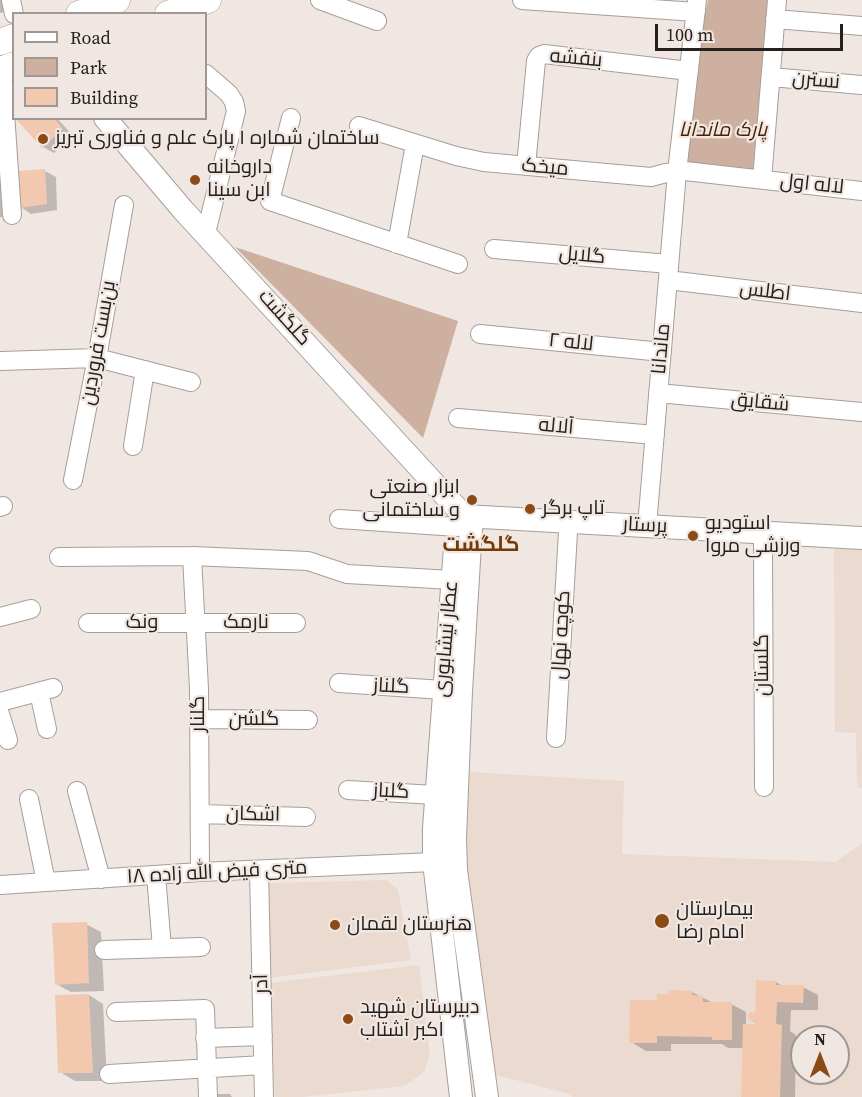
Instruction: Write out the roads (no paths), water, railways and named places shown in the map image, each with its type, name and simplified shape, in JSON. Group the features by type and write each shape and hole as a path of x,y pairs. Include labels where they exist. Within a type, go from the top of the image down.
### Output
{"highway":[{"path":"84,12 117,0"},
{"path":"174,12 208,0"}],"main road":[{"name":"گلگشت","path":"107,120 183,210 464,523"},
{"name":"پرستار","path":"464,523 647,526 862,538"},
{"name":"پرستار","path":"464,523 568,532 862,548"},
{"name":"عطار نیشابوری","path":"461,1097 434,862 435,795 452,580 464,523"},
{"name":"عطار نیشابوری","path":"464,523 461,691 454,838 456,870 487,1097"},
{"path":"477,1097 487,1097"}],"street":[{"path":"320,0 377,21"},
{"path":"522,0 697,6"},
{"path":"677,172 762,179 777,0"},
{"name":"ماندانا","path":"647,526 677,172 697,6"},
{"path":"776,19 862,26"},
{"name":"بنفشه","path":"526,166 536,61 539,56 544,54 689,71"},
{"path":"5,68 12,214"},
{"path":"206,233 236,111 229,94 207,75"},
{"name":"نسترن","path":"771,77 862,85"},
{"path":"291,118 270,201 458,264"},
{"name":"میخک","path":"359,126 484,162 651,177 677,172"},
{"path":"397,244 415,144"},
{"name":"لاله اول","path":"762,179 862,191"},
{"name":"بن‌بست فروردین","path":"73,480 124,205"},
{"name":"گلایل","path":"494,249 669,272"},
{"name":"اطلس","path":"669,272 862,303"},
{"name":"لاله ۲","path":"480,334 662,352"},
{"path":"0,361 97,358 191,382"},
{"path":"133,446 145,370"},
{"name":"شقایق","path":"658,393 862,412"},
{"name":"آلاله","path":"458,418 654,435"},
{"path":"339,519 464,523"},
{"name":"کوچه نهال","path":"556,738 568,532"},
{"name":"گلستان","path":"763,543 764,787"},
{"path":"59,557 192,556 308,561 347,574 452,580"},
{"name":"گلنار","path":"192,556 199,719 200,872"},
{"path":"0,617 31,609"},
{"name":"ونک","path":"88,623 196,623"},
{"name":"نارمک","path":"196,623 296,623"},
{"name":"گلناز","path":"339,683 443,690"},
{"path":"0,702 46,690 47,729"},
{"path":"0,714 8,740"},
{"name":"گلشن","path":"199,719 308,720"},
{"name":"گلباز","path":"348,790 435,795"},
{"path":"77,791 101,879"},
{"path":"29,799 46,882"},
{"name":"اشکان","path":"200,814 306,817"},
{"name":"۱۸ متری فیض الله زاده","path":"0,885 200,872 434,862"},
{"name":"آدر","path":"259,870 264,1097"},
{"path":"156,875 162,948"},
{"path":"104,950 201,947"},
{"path":"116,1012 205,1009 208,1097"},
{"path":"205,1038 263,1036"},
{"path":"110,1074 263,1065"}],"place":[{"name":"ساختمان شماره ۱ پارک علم و فناوری تبریز","path":"43,139"},
{"name":"داروخانه ابن سینا","path":"195,180"},
{"name":"ابزار صنعتی و ساختمانی","path":"472,500"},
{"name":"تاپ برگر","path":"530,509"},
{"name":"استودیو ورزشی مروا","path":"693,536"},
{"name":"بیمارستان امام رضا","path":"662,921"},
{"name":"هنرستان لقمان","path":"335,925"},
{"name":"دبیرستان شهید اکبر آشتاب","path":"348,1019"}],"district":[{"name":"گلگشت","path":"481,546"}],"park label":[{"name":"پارک ماندانا","path":"723,131"}]}
